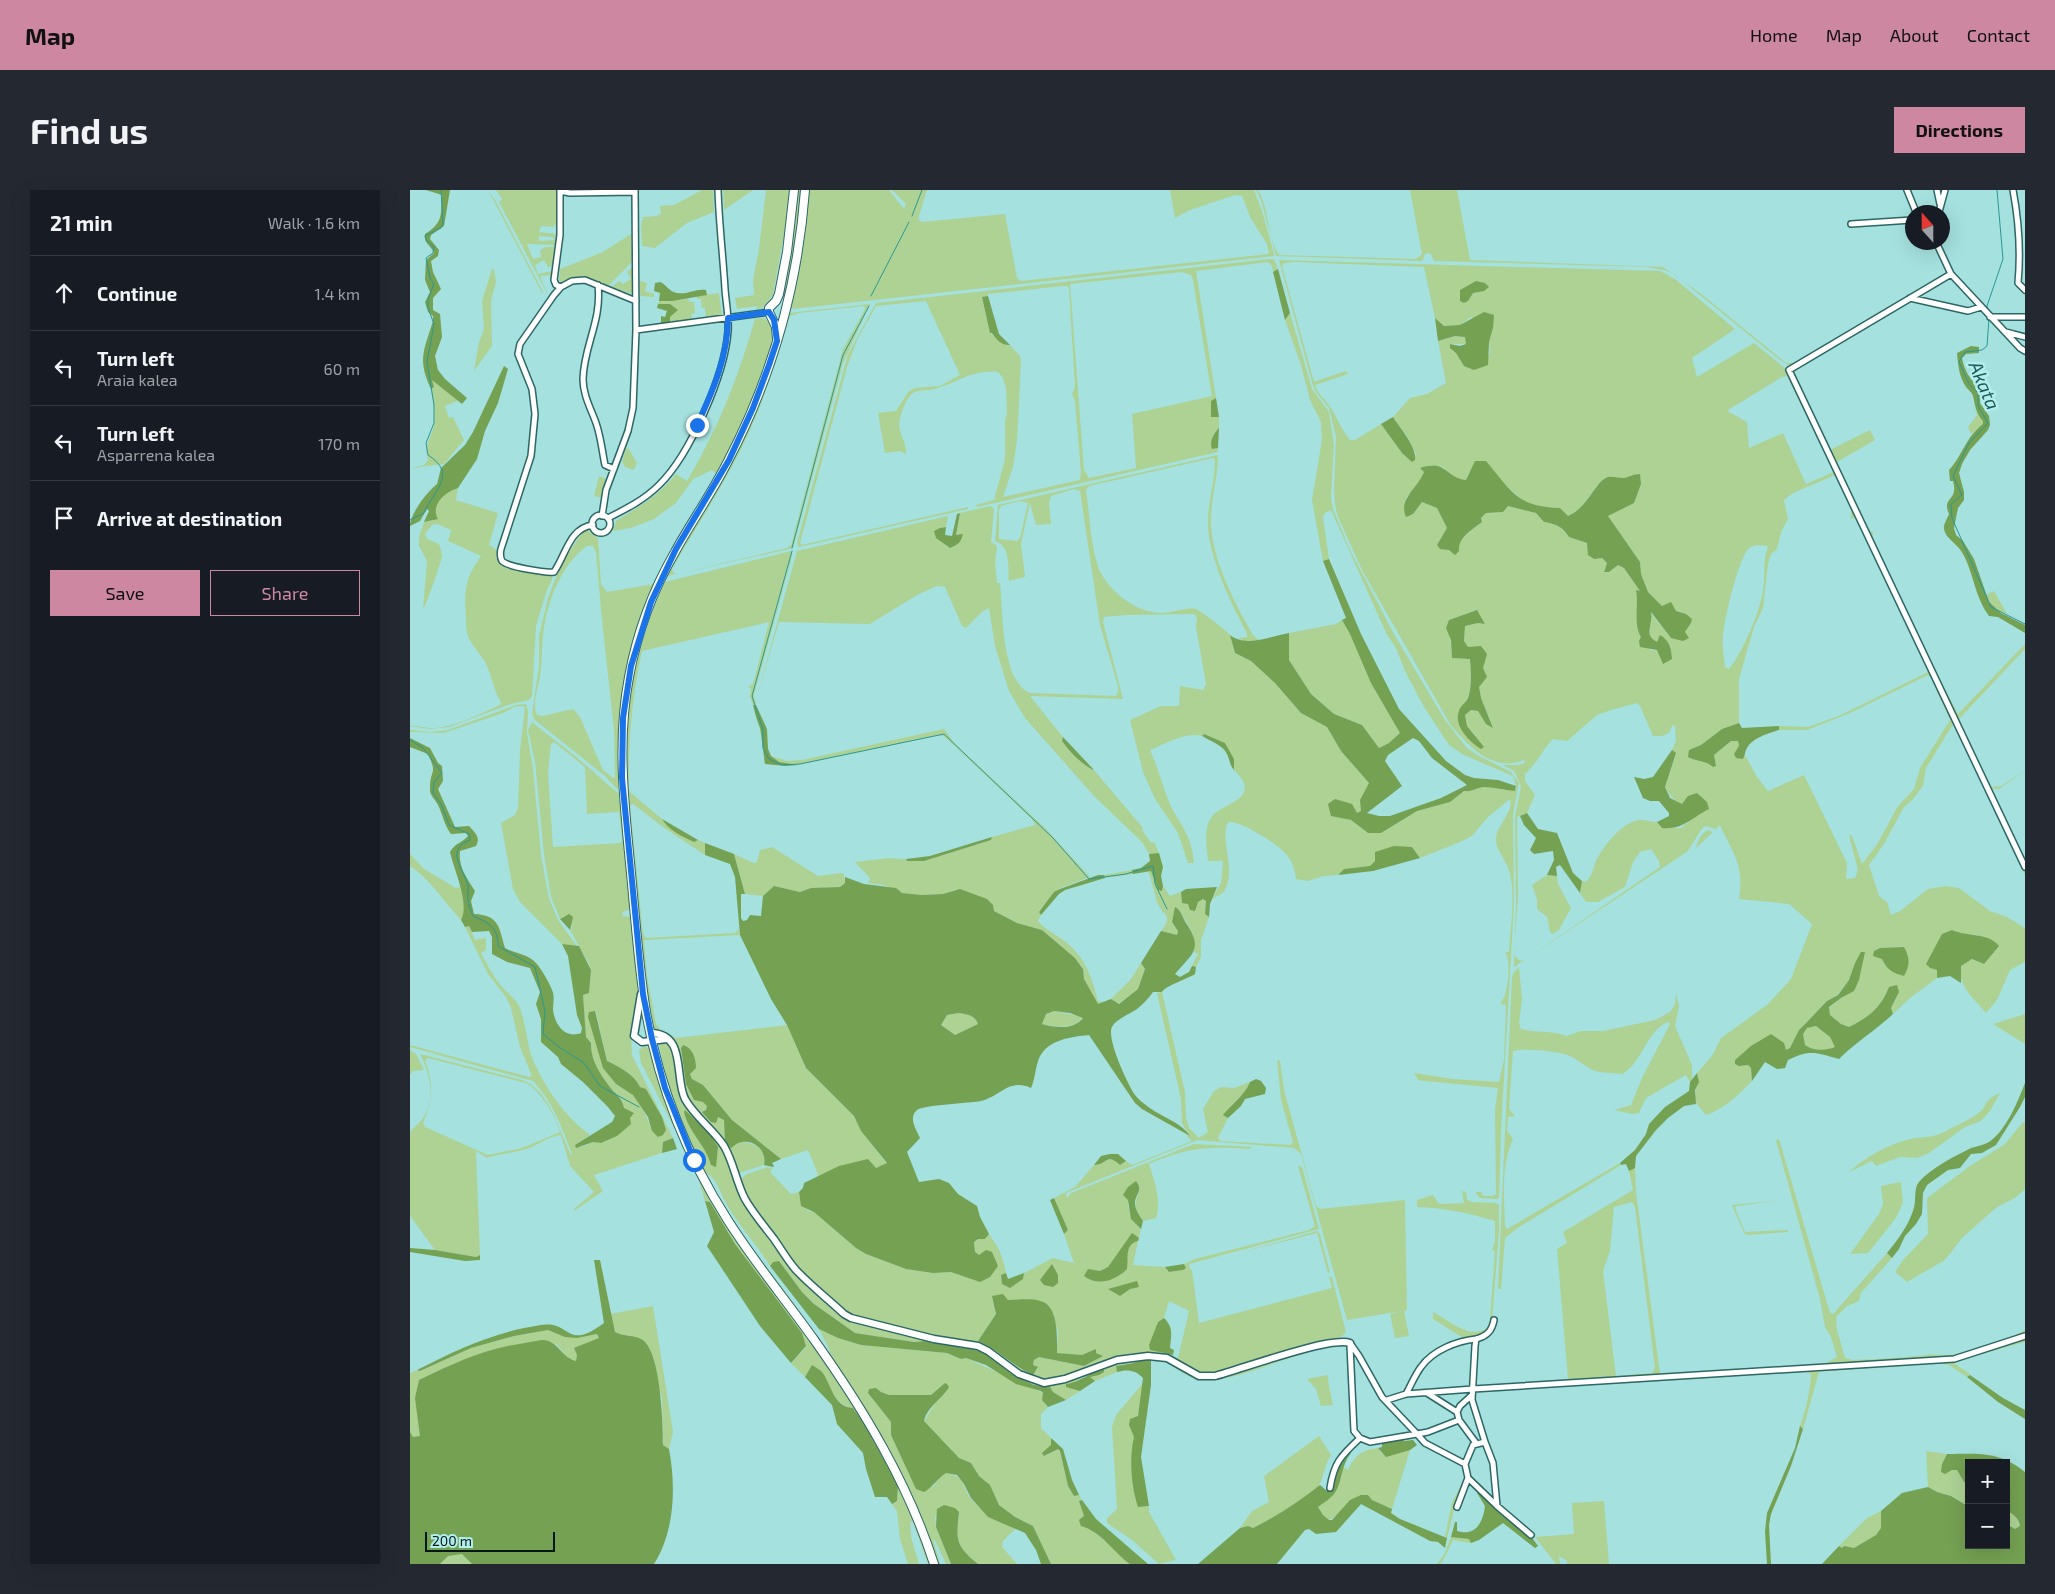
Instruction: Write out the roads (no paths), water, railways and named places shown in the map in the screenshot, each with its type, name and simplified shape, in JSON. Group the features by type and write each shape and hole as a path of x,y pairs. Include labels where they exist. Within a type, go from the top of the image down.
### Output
{"main road":[{"path":"776,301 787,252 794,190"},
{"path":"805,190 798,251 784,320 753,408 729,460 676,549 660,581 640,633 628,682 623,728 622,778 642,986 656,1057 681,1130 705,1181 740,1238 827,1358 873,1430 906,1492 934,1564"},
{"path":"777,341 771,316 771,305 776,301 783,301 787,304"},
{"path":"771,316 784,320"}],"street":[{"path":"608,518 610,526 603,533 596,531 593,525 595,518 602,516 608,518 638,502 659,485 681,456 702,416 719,372 726,349 728,318 718,190"},
{"path":"1910,190 1914,205"},
{"path":"1936,190 1941,205"},
{"path":"1941,205 1944,190"},
{"path":"2013,190 2019,229 2020,260 2018,283 2025,290"},
{"path":"561,287 556,285 554,280 560,235 560,191 570,194 635,191 636,330 631,421 606,490 602,516"},
{"path":"1851,224 1905,220"},
{"path":"1940,250 1951,274 1981,308 2025,351"},
{"path":"1951,274 1789,370 2025,867"},
{"path":"593,525 583,526 578,530 554,572 508,564 502,560 500,554 531,456 535,414 532,389 519,359 518,348 561,287 572,281 581,279 636,301"},
{"path":"598,285 599,308 589,342 583,379 584,391 596,424 605,464 614,469"},
{"path":"1910,297 1968,311 1981,308"},
{"path":"636,330 728,318 771,316"},
{"path":"1990,317 2025,317"},
{"path":"2004,331 2025,337"},
{"path":"642,986 634,1036 642,1042 651,1036 664,1035 670,1039 676,1050 680,1083 684,1097 693,1111 724,1146 749,1205 794,1268 844,1314 851,1318 934,1339 978,1346 988,1351 1019,1374 1044,1383 1065,1380 1117,1360 1148,1356 1167,1358 1199,1376 1215,1376 1320,1345 1343,1341 1350,1343 1360,1356 1382,1397 1387,1400 1425,1443 1465,1464"},
{"path":"651,1036 670,1039"},
{"path":"656,1057 656,1049 661,1038"},
{"path":"1406,1394 1425,1362 1460,1341 1476,1339 1489,1333 1494,1320"},
{"path":"1387,1400 1406,1394 1473,1392 1954,1358 2025,1336"},
{"path":"1476,1339 1472,1400 1493,1463 1496,1506"},
{"path":"1350,1343 1354,1431 1360,1438 1370,1442 1417,1434 1428,1432 1459,1420"},
{"path":"1473,1392 1457,1412 1459,1420 1476,1443"},
{"path":"1427,1393 1457,1412"},
{"path":"1330,1488 1333,1470 1337,1462 1360,1438"},
{"path":"1457,1507 1468,1478 1465,1464 1470,1450 1476,1443 1485,1442"},
{"path":"1468,1478 1496,1506 1531,1535"}],"waterway":[{"path":"410,520 424,513 438,490 443,476 437,462 428,455 426,443 434,423 434,405 427,362 434,324 428,308 428,299 434,284 430,278 426,258 433,253 434,247 427,241 425,236 441,228 443,224 441,190"},
{"path":"912,216 922,190"},
{"name":"Akata","path":"1988,311 1987,306 2003,259 1997,190"},
{"path":"871,296 909,222"},
{"path":"792,548 843,355 869,306"},
{"name":"Akata","path":"1989,318 1987,346 1982,350 1965,352 1959,362 1969,384 1978,393 1978,406 1988,423 1969,443 1953,476 1962,495 1951,504 1952,518 1991,607 2025,624"},
{"path":"792,551 752,696 763,730 763,748 769,759 782,765 800,764 944,734 1053,838 1089,879 1126,874 1153,866 1155,884 1167,909"},
{"path":"410,740 423,748 442,773 434,782 433,793 441,804 449,825 469,834 470,840 462,844 457,854 468,886 468,901 473,916 492,926 498,940 498,946 535,967 545,1011 543,1034 584,1063 600,1086 639,1107"}]}
